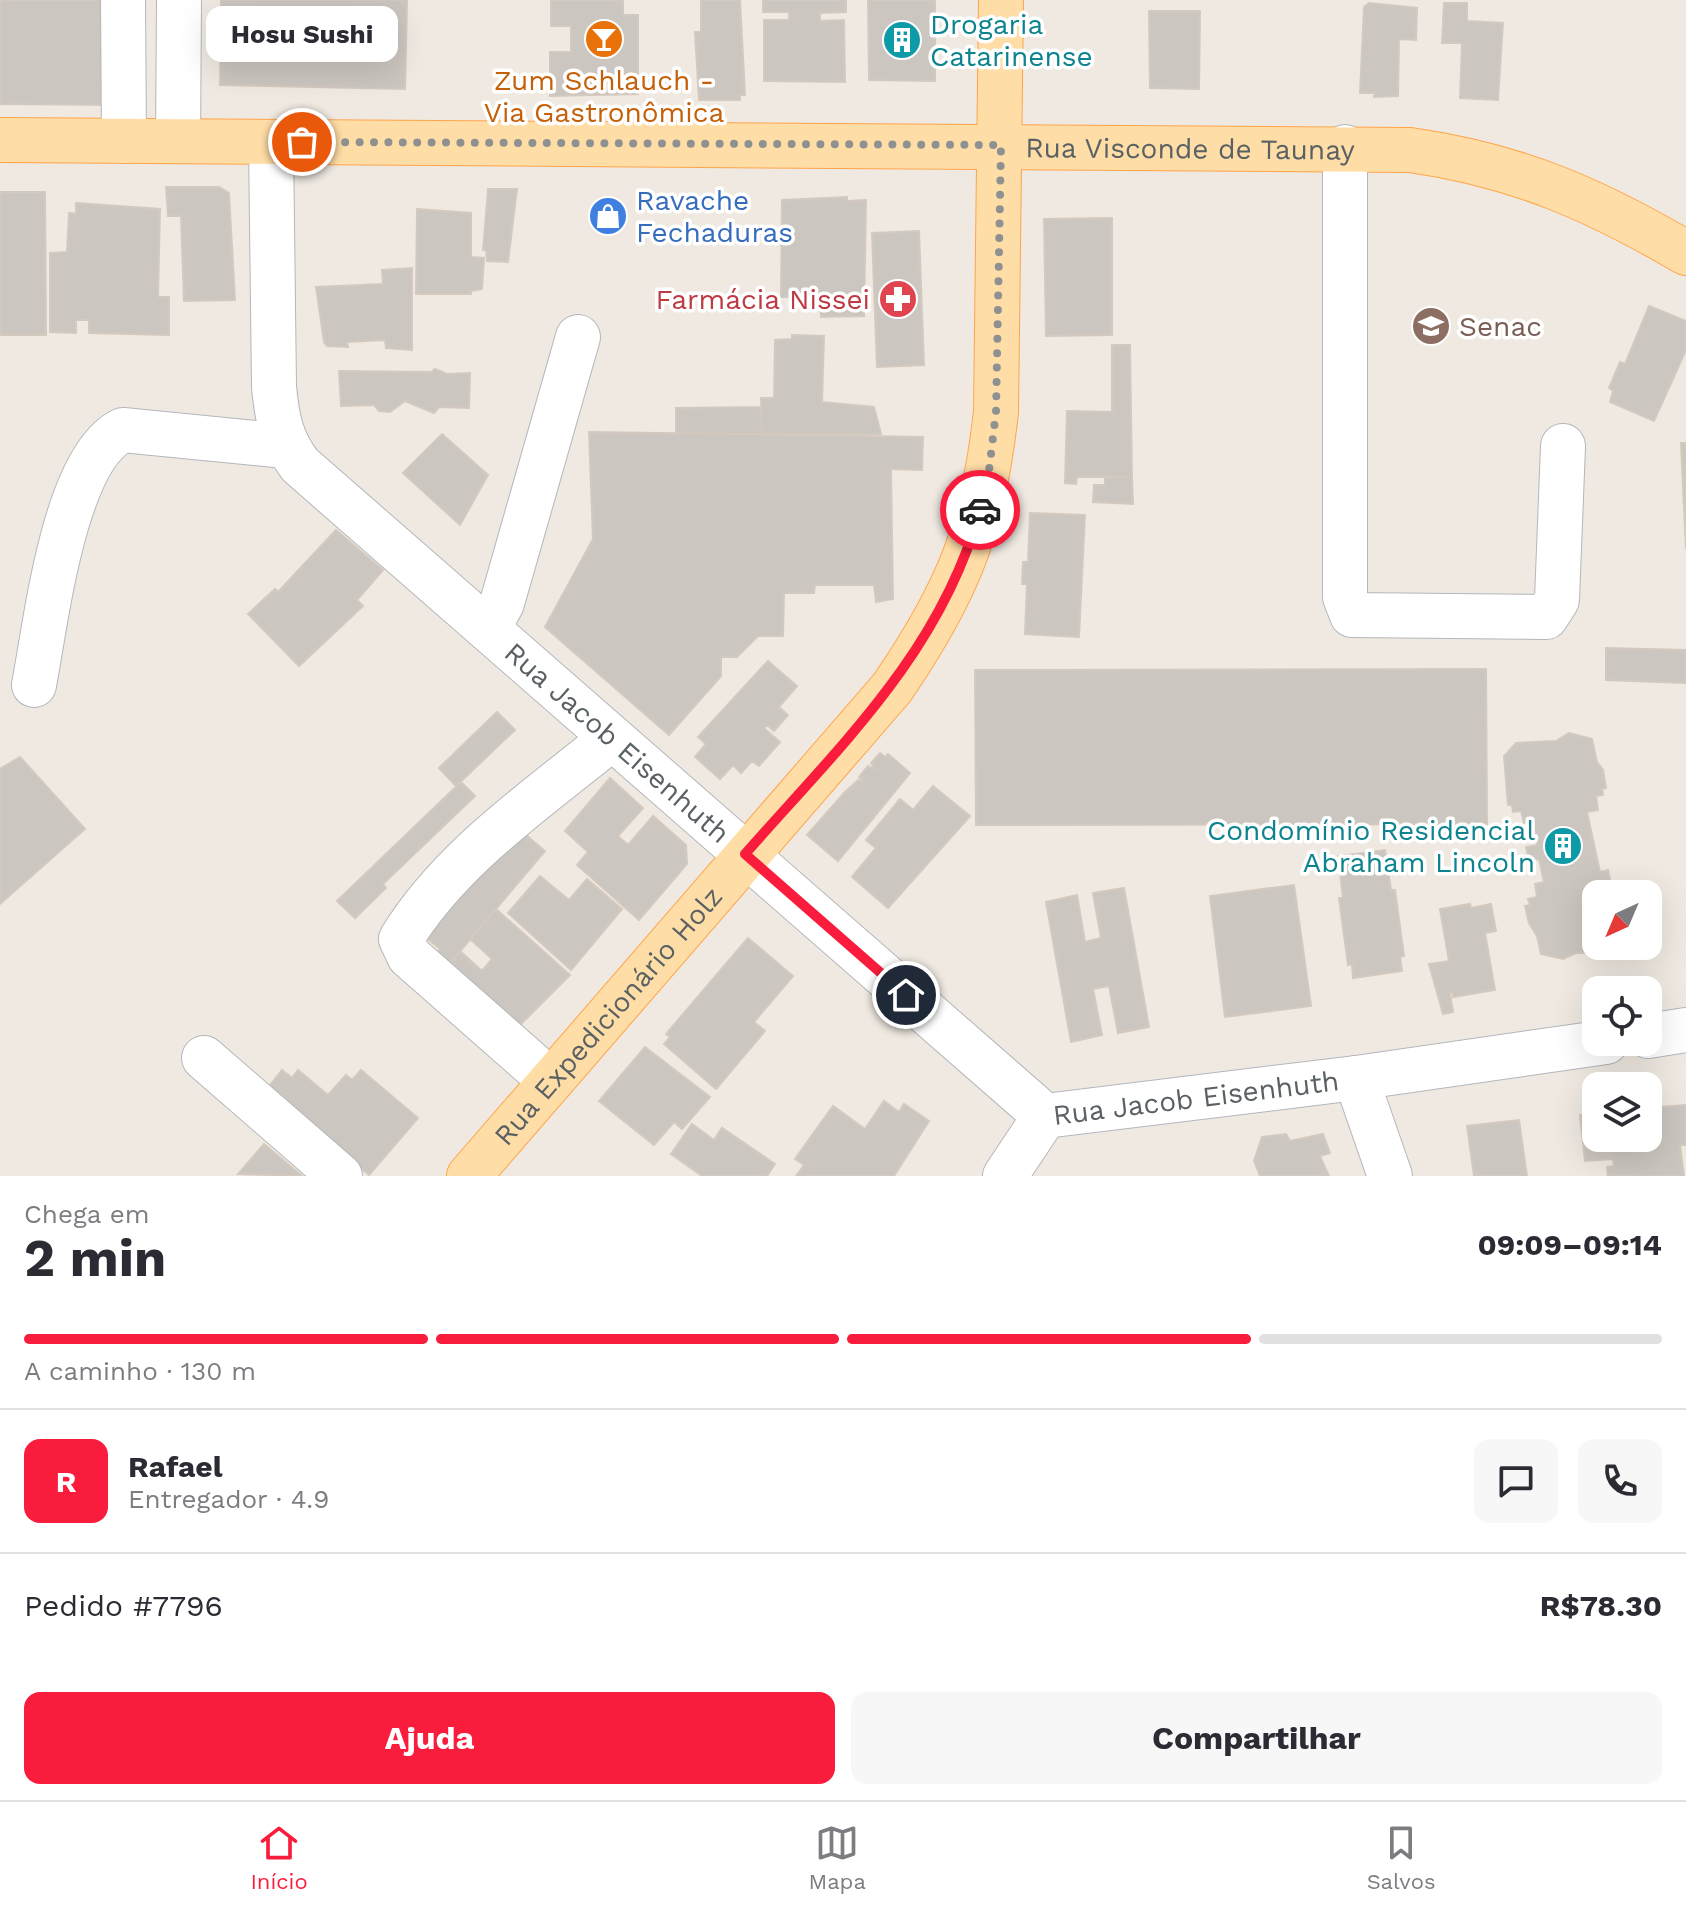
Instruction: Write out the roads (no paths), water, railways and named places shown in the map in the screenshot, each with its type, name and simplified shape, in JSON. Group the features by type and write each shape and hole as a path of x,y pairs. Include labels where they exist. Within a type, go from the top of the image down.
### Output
{"main road":[{"name":"Rua Expedicionário Holz","path":"469,1176 892,688 928,635 964,562 988,479 996,412 1001,0"},
{"name":"Rua Visconde de Taunay","path":"0,140 1345,147 1410,150 1467,158 1519,172 1614,211 1686,253"}],"street":[{"path":"123,0 124,141"},
{"path":"178,141 179,0"},
{"name":"Rua Jacob Eisenhuth","path":"271,142 274,387 277,418 286,446 300,465 1045,1116 1356,1078 1582,1045"},
{"path":"1345,147 1345,597 1352,615 1546,617 1557,600 1563,446"},
{"path":"488,629 502,603 578,337"},
{"path":"34,685 68,510 107,438 123,430 286,446"},
{"path":"551,1081 409,956 401,939 423,904 481,845 612,738"},
{"path":"1662,1034 1686,1030"},
{"path":"204,1058 340,1176"},
{"path":"1356,1078 1390,1176"},
{"path":"1005,1176 1045,1116"}],"place":[{"name":"Zum Schlauch - Via Gastronômica","path":"604,39"},
{"name":"Drogaria Catarinense","path":"902,40"},
{"name":"Hosu Sushi","path":"302,142"},
{"name":"Ravache Fechaduras","path":"608,216"},
{"name":"Farmácia Nissei","path":"898,299"},
{"name":"Senac","path":"1431,326"},
{"name":"Condomínio Residencial Abraham Lincoln","path":"1563,846"}]}
